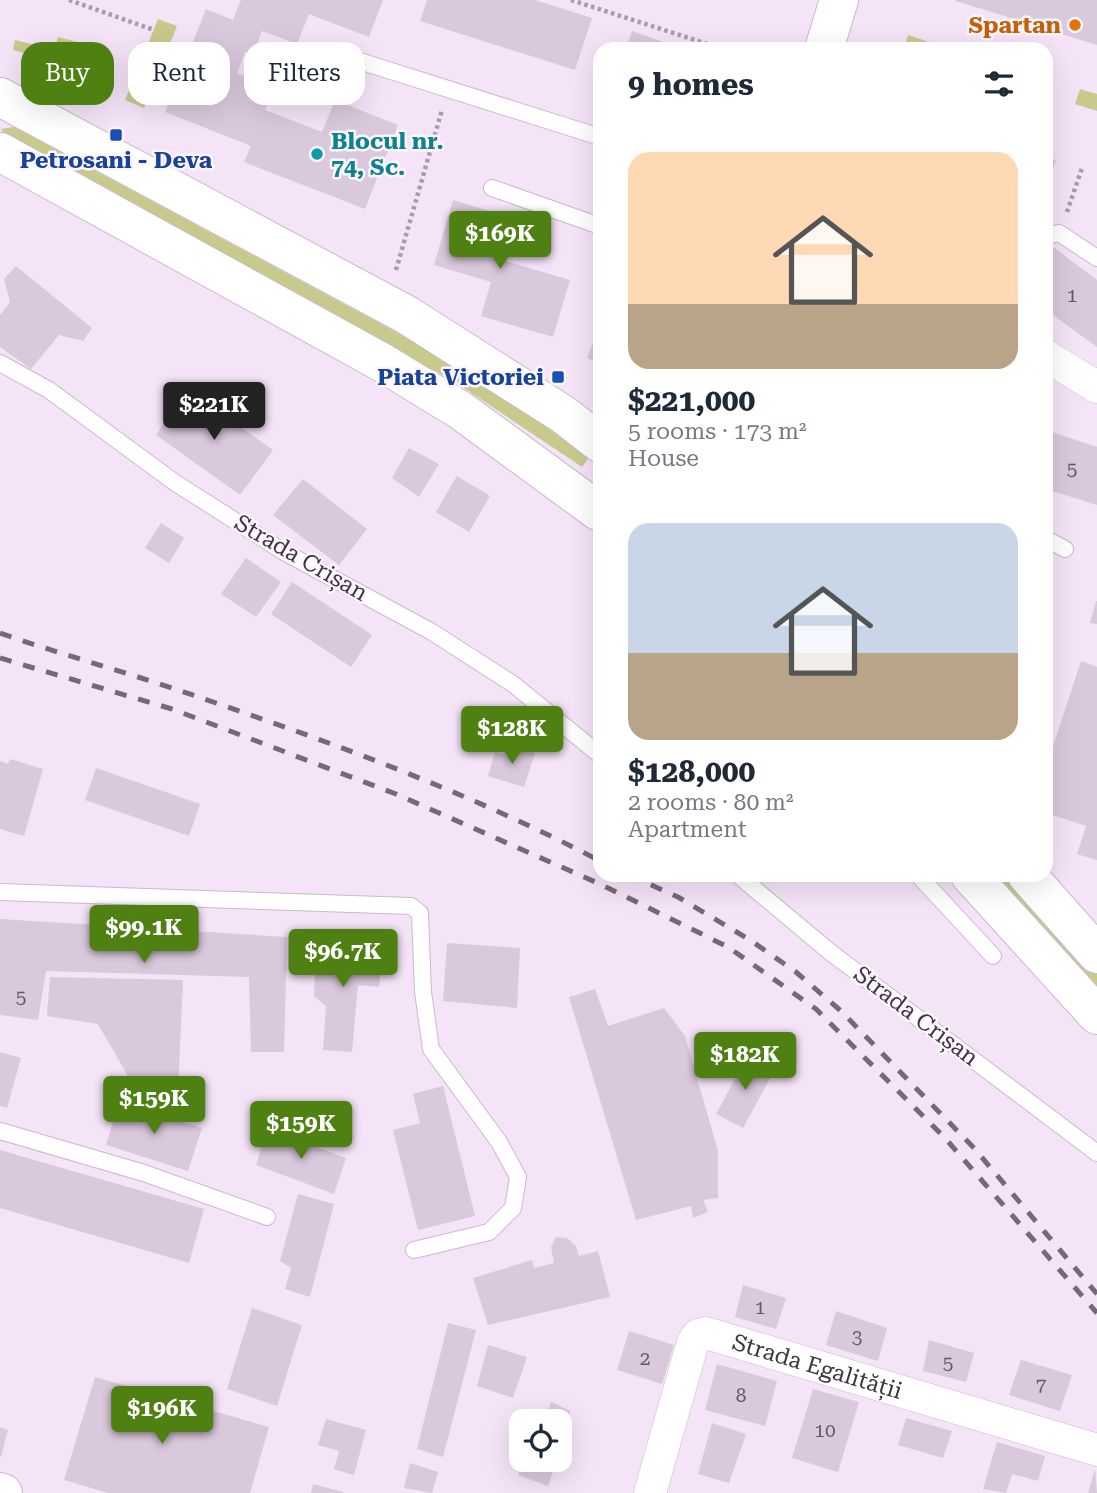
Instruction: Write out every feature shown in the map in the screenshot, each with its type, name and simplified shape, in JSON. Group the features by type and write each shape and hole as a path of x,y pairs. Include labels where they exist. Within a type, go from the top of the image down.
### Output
{"main road":[{"path":"826,42 839,0"},
{"path":"0,97 407,315 532,393 593,438"},
{"path":"0,152 383,363 460,410 593,507"},
{"path":"976,882 1097,1015"},
{"path":"1033,882 1097,954"}],"street":[{"path":"1053,360 1097,387"},
{"name":"Strada Egalității","path":"650,1493 693,1342 698,1335 706,1333 1097,1450"}],"lane":[{"path":"365,63 593,135"},
{"path":"492,188 593,224"},
{"path":"1053,234 1097,258"},
{"name":"Strada Crișan","path":"0,363 49,390 174,482 284,552 432,632 513,684 593,749"},
{"path":"1053,543 1065,549"},
{"name":"Strada Crișan","path":"746,882 830,952 1097,1153"},
{"path":"924,882 993,956"},
{"path":"0,892 324,901 411,906 420,913 423,992 431,1049 499,1142 518,1177 513,1208 489,1232 414,1250"},
{"path":"0,1130 144,1173 267,1217"}],"path":[{"path":"69,0 154,30"},
{"path":"571,0 701,42"},
{"path":"396,271 448,89"},
{"path":"1053,234 1083,168"}],"green space":[{"path":"158,19 177,26 171,42 149,42"},
{"path":"908,35 930,42 906,42"},
{"path":"58,37 77,42 57,42"},
{"path":"15,40 23,42 21,42 21,52 13,50"},
{"path":"1080,89 1097,94 1097,111 1075,104"},
{"path":"14,127 463,368 589,457 582,467 455,382 7,140 1,129"},
{"path":"997,882 1016,882 1097,972 1097,990"}],"building":[{"path":"241,0 383,0 369,37 309,14 298,42 262,31 258,42 244,42 244,55 237,73 244,76 244,105 267,105 265,110 322,132 333,105 348,105 398,125 365,209 244,162 251,146 165,112 168,105 230,105 230,42 193,42 206,9 233,20"},
{"path":"427,0 535,0 592,18 575,70 420,21"},
{"path":"1097,0 1097,45 956,1"},
{"path":"632,31 663,42 628,42"},
{"path":"453,200 512,218 499,259 570,280 553,337 481,316 491,282 434,265"},
{"path":"1053,247 1097,280 1097,347 1053,315"},
{"path":"16,266 92,328 83,341 59,335 31,369 0,347 0,315 10,302 4,279"},
{"path":"593,342 593,360 587,358"},
{"path":"186,388 273,450 240,495 156,435"},
{"path":"1053,432 1097,447 1097,505 1053,491"},
{"path":"409,448 439,464 419,497 392,478"},
{"path":"457,476 490,496 469,532 436,512"},
{"path":"303,479 367,529 339,565 273,515"},
{"path":"161,523 184,538 169,563 145,548"},
{"path":"246,558 281,582 256,617 221,594"},
{"path":"292,582 372,635 351,667 271,614"},
{"path":"1097,601 1097,624 1090,623"},
{"path":"1081,661 1097,667 1097,860 1077,854 1086,826 1053,815 1053,747"},
{"path":"512,746 535,753 524,787 488,776 495,752 509,756"},
{"path":"10,759 43,769 24,836 0,829 0,761 8,764"},
{"path":"96,768 200,804 189,836 85,800"},
{"path":"0,919 287,937 284,1052 251,1052 249,977 46,971 38,1020 0,1015"},
{"path":"447,943 520,948 517,1008 443,1001"},
{"path":"316,944 383,951 379,987 358,985 352,1052 323,1050 326,1006 314,996"},
{"path":"50,977 183,980 177,1114 134,1102 135,1088 98,1024 47,1016"},
{"path":"595,989 608,1026 664,1008 685,1036 718,1151 718,1198 703,1200 708,1212 693,1218 691,1206 636,1220 569,997"},
{"path":"0,1052 21,1058 7,1108 0,1106"},
{"path":"747,1057 774,1071 743,1128 716,1114"},
{"path":"443,1086 475,1216 418,1230 393,1130 420,1123 413,1094"},
{"path":"119,1102 202,1128 188,1171 106,1145"},
{"path":"267,1129 346,1158 334,1194 256,1165"},
{"path":"0,1150 204,1209 189,1263 0,1208"},
{"path":"298,1194 334,1204 310,1297 285,1289 291,1268 280,1261"},
{"path":"556,1237 567,1238 576,1246 579,1256 598,1251 610,1297 488,1325 473,1278 532,1260 534,1268 554,1263 551,1247"},
{"path":"743,1285 786,1298 776,1329 735,1317"},
{"path":"252,1308 302,1325 277,1406 227,1389"},
{"path":"836,1311 887,1328 878,1361 826,1345"},
{"path":"448,1323 476,1330 443,1457 417,1449"},
{"path":"629,1331 674,1345 662,1384 617,1370"},
{"path":"929,1340 974,1353 966,1382 923,1371"},
{"path":"488,1345 527,1357 513,1398 477,1386"},
{"path":"1021,1360 1072,1375 1060,1411 1009,1395"},
{"path":"717,1364 777,1381 765,1426 705,1410"},
{"path":"95,1377 269,1427 250,1493 108,1493 64,1480"},
{"path":"813,1389 859,1402 838,1472 792,1458"},
{"path":"551,1402 566,1409 549,1409"},
{"path":"906,1418 952,1431 943,1458 898,1445"},
{"path":"326,1419 366,1430 354,1475 334,1469 339,1451 318,1445"},
{"path":"712,1423 746,1434 729,1483 698,1474"},
{"path":"0,1427 8,1430 1,1457 0,1457"},
{"path":"997,1442 1045,1456 1038,1481 1012,1474 1006,1493 983,1489"},
{"path":"410,1463 438,1472 432,1493 404,1488"},
{"path":"1095,1469 1097,1493 1088,1493"},
{"path":"519,1472 553,1472 548,1486 518,1475"},
{"path":"313,1484 343,1492 343,1493 311,1493"}],"railway":[{"path":"0,633 172,688 390,766 497,811 593,857"},
{"path":"0,658 172,709 396,794 593,881"},
{"path":"595,882 728,947 816,1009 945,1138 1097,1313"},
{"path":"645,882 678,897 750,940 796,972 841,1011 974,1148 1097,1294"}],"place":[{"name":"Spartan","path":"1075,25"},
{"name":"Petrosani - Deva","path":"116,135"},
{"name":"Blocul nr. 74, Sc.","path":"317,154"},
{"name":"Piata Victoriei","path":"558,377"}]}
